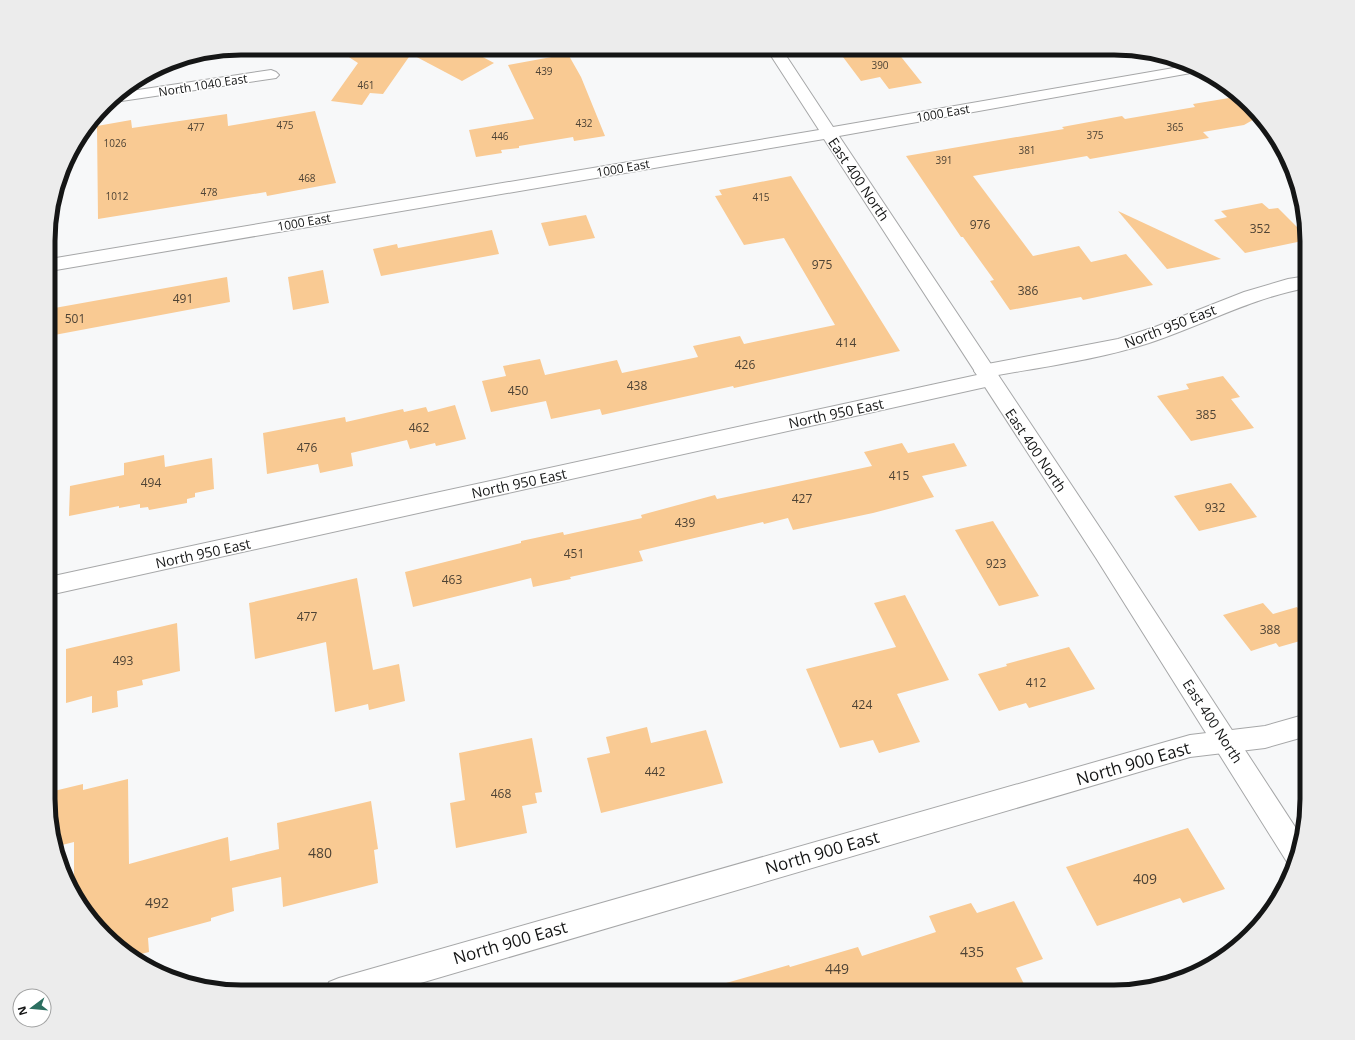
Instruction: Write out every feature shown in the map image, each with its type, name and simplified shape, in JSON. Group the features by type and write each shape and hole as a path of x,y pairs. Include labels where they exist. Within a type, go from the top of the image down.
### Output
{"street":[{"name":"East 400 North","path":"778,55 1104,552 1294,848"},
{"name":"1000 East","path":"55,264 828,133 1187,70"},
{"name":"North 1040 East","path":"123,97 271,75"},
{"name":"North 950 East","path":"55,585 1120,345 1162,332 1256,293 1300,284"},
{"name":"North 900 East","path":"363,985 1190,746 1264,737 1300,727"}],"building":[{"path":"346,55 410,55 383,94 370,93 362,105 331,101 358,63"},
{"path":"413,55 479,55 494,63 462,81"},
{"path":"569,55 581,77 605,136 574,141 573,137 519,146 519,148 501,150 502,153 476,157 469,130 534,119 508,65"},
{"path":"854,55 900,55 922,83 889,89 880,77 861,81 843,57"},
{"path":"1233,97 1255,119 1244,125 1203,132 1209,138 1090,159 1087,156 973,176 1033,256 1079,246 1091,262 1126,254 1153,285 1083,300 1081,297 1010,310 990,281 994,280 963,237 961,237 906,156 1064,129 1062,127 1122,116 1125,119 1195,107 1193,104"},
{"path":"315,111 336,183 267,196 266,192 98,219 97,126 131,120 132,128 227,114 228,126"},
{"path":"791,176 900,351 734,388 733,386 602,415 600,409 551,419 546,401 491,412 482,381 506,376 503,366 540,359 545,375 617,360 622,373 698,357 693,346 740,336 744,344 835,325 784,238 744,245 715,196 722,195 719,190"},
{"path":"1262,203 1269,209 1278,208 1300,230 1300,241 1245,253 1214,220 1227,217 1221,211"},
{"path":"1118,211 1221,259 1167,269"},
{"path":"586,215 595,238 549,246 541,223"},
{"path":"492,230 499,254 381,276 373,249 397,244 398,248"},
{"path":"323,270 329,303 293,310 288,277"},
{"path":"227,277 230,302 55,335 55,308"},
{"path":"1223,376 1240,397 1231,399 1254,428 1191,441 1157,396 1189,389 1186,384"},
{"path":"455,405 466,439 436,446 435,443 410,449 407,440 351,453 353,466 320,473 318,464 267,474 263,433 345,417 346,422 403,409 404,412 426,407 428,412"},
{"path":"902,443 908,453 954,443 967,466 922,476 934,497 873,513 793,530 788,518 764,524 763,522 639,551 643,561 570,577 571,579 533,587 531,578 413,607 405,572 521,543 521,541 563,532 564,535 642,518 641,515 715,495 717,499 872,466 864,452"},
{"path":"164,455 165,467 212,458 214,489 195,493 195,497 187,499 187,503 149,510 148,507 140,508 140,504 119,508 119,506 69,516 70,486 124,475 124,463"},
{"path":"1231,483 1257,517 1199,531 1174,496"},
{"path":"993,521 1039,596 999,606 955,530"},
{"path":"357,578 373,670 399,664 405,701 369,710 368,704 335,712 326,642 255,659 249,603"},
{"path":"905,595 949,680 897,694 920,742 879,753 873,740 840,748 806,669 896,647 874,603"},
{"path":"1263,603 1273,614 1297,607 1300,611 1300,641 1279,647 1276,643 1251,651 1223,615"},
{"path":"177,623 180,671 142,680 143,685 117,691 118,707 92,713 92,696 66,703 66,649"},
{"path":"1069,647 1095,689 1029,708 1026,703 999,711 978,674 1007,666 1006,664"},
{"path":"647,727 651,743 706,730 723,783 601,813 587,758 610,753 606,737"},
{"path":"532,738 542,792 535,793 537,803 522,806 527,833 456,848 450,803 465,800 459,753"},
{"path":"128,779 129,864 228,837 230,861 279,849 277,823 371,801 378,849 374,850 378,883 283,907 281,877 232,888 234,911 211,918 211,921 148,938 149,952 139,955 109,931 93,912 80,892 74,881 74,842 61,845 55,811 55,791 83,784 83,790"},
{"path":"1188,828 1225,889 1183,903 1180,898 1097,926 1066,867"},
{"path":"1014,901 1043,959 1016,968 1024,985 719,985 789,965 790,967 858,947 862,956 936,932 929,916 971,903 977,913"}]}
